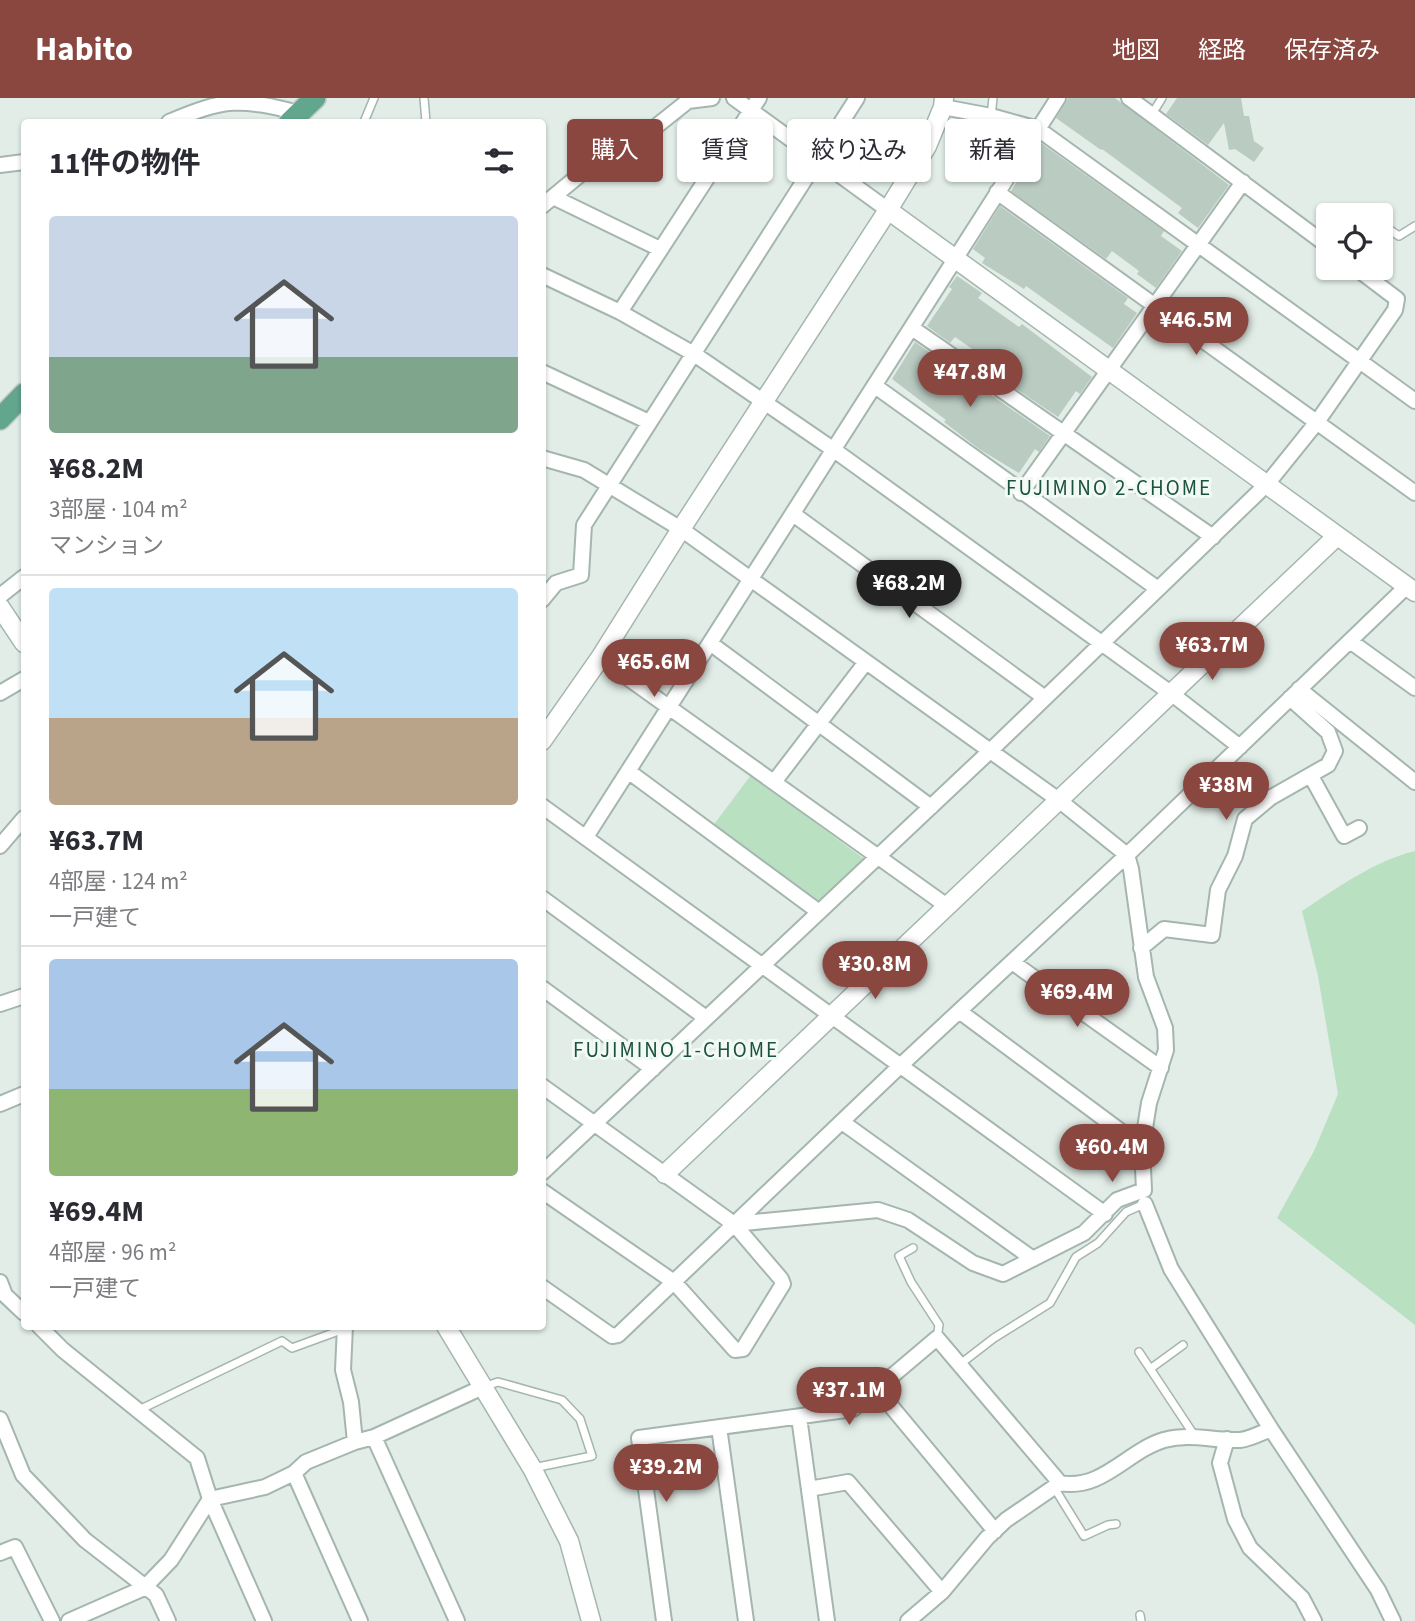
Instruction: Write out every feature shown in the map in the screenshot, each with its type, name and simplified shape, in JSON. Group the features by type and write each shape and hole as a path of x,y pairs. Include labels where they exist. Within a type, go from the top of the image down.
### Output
{"main road":[{"path":"294,118 315,98"},
{"path":"0,419 21,397"}],"street":[{"path":"660,249 548,201 594,163 644,136 688,101 712,98"},
{"path":"734,98 755,104 787,132"},
{"path":"843,119 857,98"},
{"path":"1041,124 1058,98"},
{"path":"1129,98 1316,237"},
{"path":"180,119 219,103 233,102 252,103 294,118"},
{"path":"546,735 600,658 888,210 927,146 944,102 1002,119"},
{"path":"620,312 755,104"},
{"path":"1041,131 1415,401"},
{"path":"0,165 21,162"},
{"path":"546,595 556,583 581,575 584,525 802,182"},
{"path":"546,1290 612,1336 618,1335 1350,641 1411,589 849,182"},
{"path":"586,837 1004,182"},
{"path":"1021,493 1244,182"},
{"path":"998,192 1415,493"},
{"path":"546,277 620,312 694,354 834,450 1172,694 1240,747"},
{"path":"546,1169 990,751 1267,484 1317,422 1395,310 1397,299 1372,280"},
{"path":"912,328 1213,537"},
{"path":"546,374 649,422"},
{"path":"875,386 1158,589"},
{"path":"546,459 584,470 681,529 1060,801 1127,855 1146,977 1165,1028 1166,1050 1149,1102 1142,1147 1145,1197 1171,1269 1270,1429 1378,1590 1393,1621"},
{"path":"793,514 1045,698"},
{"path":"665,1174 1337,536"},
{"path":"0,596 21,579"},
{"path":"0,607 21,638"},
{"path":"1350,641 1415,688"},
{"path":"710,643 931,807"},
{"path":"600,658 947,906"},
{"path":"774,782 866,662"},
{"path":"0,693 21,681"},
{"path":"1141,948 1164,929 1212,935 1218,890 1235,856 1245,819 1270,797 1328,765 1335,751 1328,732 1295,694"},
{"path":"1295,694 1415,782"},
{"path":"628,771 819,912"},
{"path":"1311,776 1343,836 1359,828"},
{"path":"546,809 1105,1214"},
{"path":"0,846 21,822"},
{"path":"546,901 706,1018"},
{"path":"1012,962 1161,1068"},
{"path":"546,991 653,1069"},
{"path":"0,1004 21,997"},
{"path":"959,1011 1142,1147"},
{"path":"546,1089 734,1224 783,1284 743,1349 735,1350 674,1282 546,1194"},
{"path":"0,1104 21,1095"},
{"path":"842,1122 1033,1259"},
{"path":"734,1224 878,1210 908,1220 973,1263 1003,1273 1084,1233 1117,1200 1145,1197"},
{"path":"0,1282 5,1294 21,1310"},
{"path":"43,1330 63,1350 197,1458 210,1499 264,1621"},
{"path":"345,1330 344,1370 355,1442"},
{"path":"448,1330 532,1468 569,1541 591,1621"},
{"path":"664,1621 639,1438 853,1409 937,1338 1058,1486"},
{"path":"69,1621 144,1588 172,1560 210,1499 265,1487 293,1473 306,1462 374,1437 483,1387"},
{"path":"876,1388 995,1531"},
{"path":"799,1417 827,1621"},
{"path":"0,1419 23,1475 85,1541 156,1595 168,1621"},
{"path":"719,1427 746,1621"},
{"path":"908,1621 942,1592 1006,1520 1058,1486 1073,1486 1103,1476 1140,1451 1163,1440 1194,1435 1242,1440 1270,1429"},
{"path":"374,1437 457,1621"},
{"path":"1227,1438 1220,1463 1235,1519 1250,1548 1302,1598 1314,1621"},
{"path":"293,1473 360,1621"},
{"path":"809,1489 848,1482 942,1592"},
{"path":"0,1553 15,1547 52,1621"}],"lane":[{"path":"365,119 374,98"},
{"path":"424,98 426,119"},
{"path":"991,116 993,98"},
{"path":"1152,114 1162,98"},
{"path":"1393,232 1399,236 1415,226"},
{"path":"959,1365 994,1338 1050,1303 1076,1257 1098,1243 1126,1212 1145,1197"},
{"path":"913,1248 899,1256 911,1282 939,1325 937,1338"},
{"path":"139,1410 282,1341 292,1348 340,1330"},
{"path":"1150,1369 1183,1345"},
{"path":"1139,1352 1194,1435"},
{"path":"483,1387 498,1382 562,1400 580,1419 592,1456 532,1468"},
{"path":"1058,1486 1084,1536 1116,1524"}],"green space":[{"path":"751,775 864,859 823,901 817,901 712,827"},
{"path":"1415,851 1415,1325 1277,1218 1314,1151 1338,1094 1318,976 1302,911 1370,868"}],"building":[{"path":"1068,98 1115,98 1229,185 1198,228 1178,213 1182,208 1056,118"},
{"path":"1177,98 1241,98 1244,116 1249,116 1254,141 1264,148 1254,162 1235,149 1229,150 1224,123 1208,145 1166,114"},
{"path":"1041,143 1164,231 1161,236 1182,251 1156,288 1112,251 1106,259 1011,191 1017,182 1041,182"},
{"path":"1000,206 1128,298 1124,304 1137,313 1113,348 1026,286 1024,289 982,263 985,258 973,249"},
{"path":"957,276 982,293 978,298 1019,327 1022,324 1092,377 1080,394 1076,391 1058,417 1009,384 1013,378 955,337 950,343 927,326 952,289 949,287"},
{"path":"915,342 1050,436 1039,452 1035,449 1019,473 979,449 892,379"}],"district":[{"name":"FUJIMINO 2-CHOME","path":"1109,488"},
{"name":"FUJIMINO 1-CHOME","path":"676,1050"}]}
